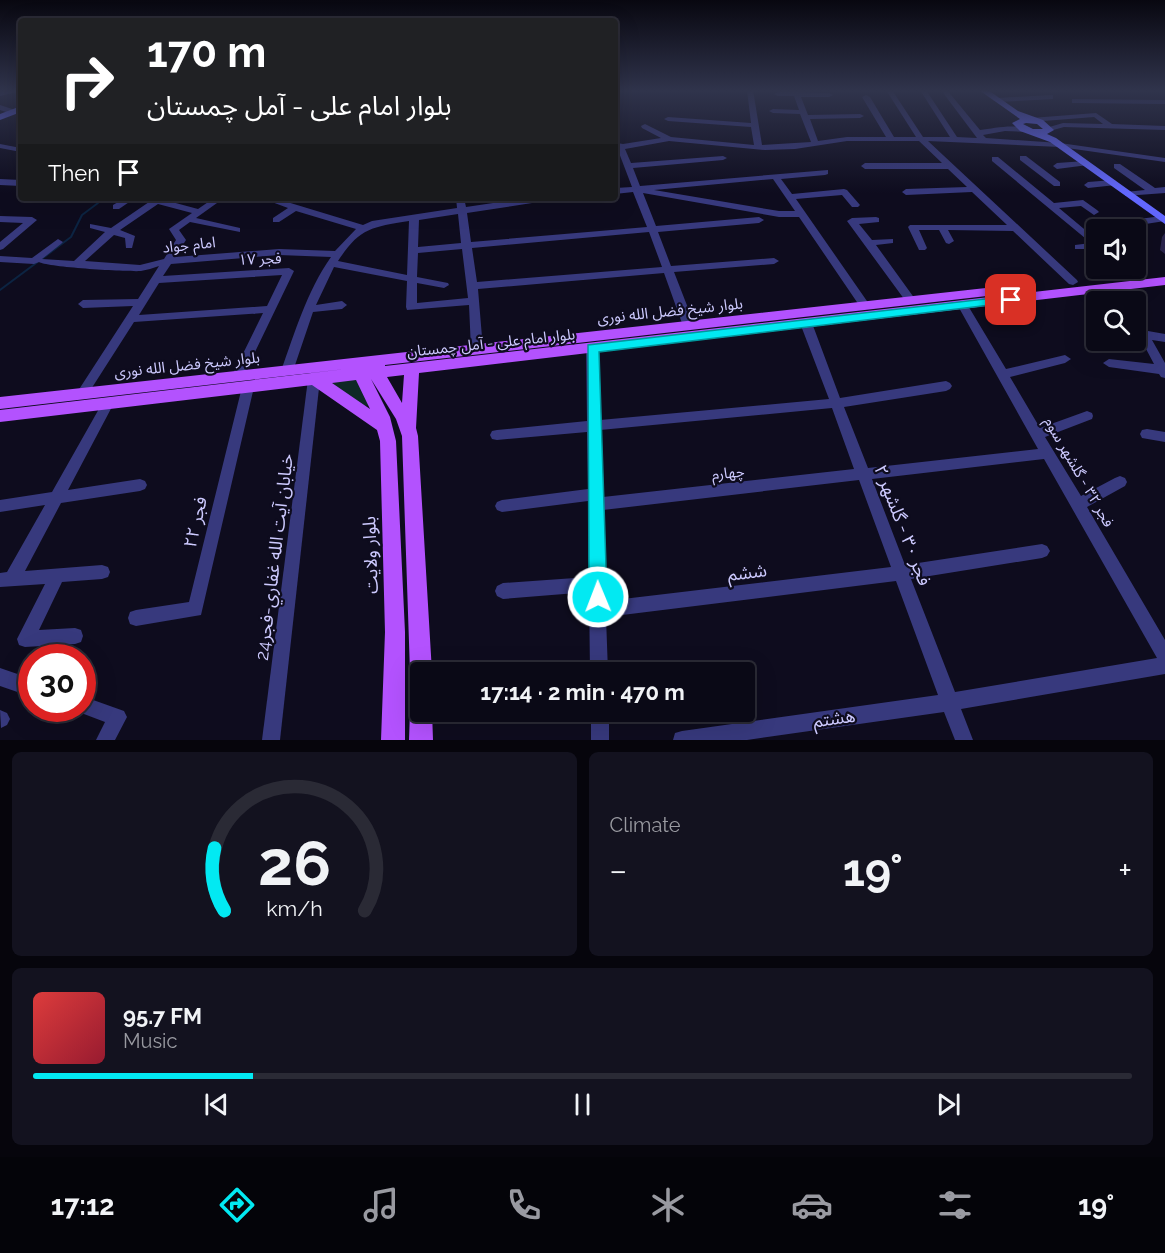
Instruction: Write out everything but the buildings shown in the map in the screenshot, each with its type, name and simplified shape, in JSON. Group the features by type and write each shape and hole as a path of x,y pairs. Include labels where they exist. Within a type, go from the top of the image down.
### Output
{"main road":[{"path":"1023,125 1031,132 1052,136"},
{"path":"1040,125 1085,163 1164,220"},
{"name":"بلوار شیخ فضل الله نوری","path":"1146,272 1165,272"},
{"name":"بلوار شیخ فضل الله نوری","path":"555,346 689,326 1090,279"},
{"name":"بلوار امام علی - آمل چمستان","path":"1,414 108,404 243,382 314,379 369,367 412,368 555,346 592,348 1165,281"},
{"name":"بلوار شیخ فضل الله نوری","path":"1,414 82,394 243,382 287,371 369,367 477,349 519,351"},
{"name":"بلوار ولایت","path":"369,367 394,421 419,662"},
{"path":"314,379 394,421 412,368"},
{"name":"بلوار ولایت","path":"393,740 395,632 388,441 394,421"},
{"path":"421,722 421,740"}],"street":[{"path":"746,125 753,125 758,148"},
{"path":"808,125 815,143"},
{"path":"883,125 890,137"},
{"path":"912,125 920,137 949,166 1073,282"},
{"path":"946,125 954,137"},
{"path":"971,125 980,136"},
{"path":"1005,129 1010,125"},
{"path":"1060,125 1165,128"},
{"path":"1052,136 1063,125"},
{"path":"645,126 669,139"},
{"path":"980,136 1005,129 1031,132"},
{"path":"689,326 620,146 669,139 758,148 795,147 815,143 890,137 1052,136 1165,160"},
{"path":"0,146 18,150"},
{"path":"0,156 10,149"},
{"path":"628,166 723,158"},
{"path":"1023,158 1057,184"},
{"path":"995,159 1086,235"},
{"path":"1057,166 1085,163"},
{"path":"865,166 949,166"},
{"path":"1117,166 1153,190"},
{"path":"1012,173 1038,170"},
{"path":"618,190 825,172"},
{"path":"777,177 865,306"},
{"path":"0,183 18,183"},
{"path":"1088,186 1113,183"},
{"path":"637,189 651,194 779,214 802,214"},
{"path":"906,192 974,189"},
{"path":"1128,194 1165,190"},
{"path":"791,197 844,192 855,205"},
{"path":"1070,192 1094,212"},
{"path":"116,207 126,201"},
{"path":"75,265 114,230 157,201 199,212"},
{"path":"82,394 180,240 174,229 216,201"},
{"path":"275,201 361,228 411,213 462,210 520,201"},
{"path":"276,220 306,201"},
{"path":"460,201 474,301 477,349"},
{"path":"1052,206 1083,203"},
{"path":"304,221 315,213"},
{"path":"411,213 413,250 410,280 411,307 474,301"},
{"path":"0,219 32,220 0,247"},
{"path":"188,219 237,230"},
{"path":"413,250 759,220"},
{"path":"876,220 852,221 911,301"},
{"path":"1146,221 1164,220"},
{"path":"93,226 130,236 129,246"},
{"path":"922,248 913,227 1015,228"},
{"path":"942,227 949,241"},
{"path":"287,371 320,279 361,228"},
{"path":"869,243 890,240"},
{"path":"39,262 58,242"},
{"path":"1078,247 1086,246"},
{"name":"امام جواد","path":"0,259 140,268 167,261 279,252 335,259 410,280 444,285"},
{"path":"472,286 774,261"},
{"name":"فجر ۱۷","path":"154,280 289,270 270,309 243,382"},
{"path":"1117,287 1119,291"},
{"path":"83,304 140,302"},
{"path":"309,309 342,305"},
{"name":"فجر ۳۲ - گلشهر سوم","path":"963,306 1165,656"},
{"path":"129,319 270,309"},
{"name":"فجر ۳۰ - گلشهر ۲","path":"806,323 964,740"},
{"path":"1146,335 1165,338"},
{"path":"1146,339 1164,371"},
{"path":"592,348 596,427 599,662"},
{"path":"1003,374 1065,359"},
{"path":"1109,363 1164,371"},
{"name":"خيابان آيت الله غفاري-فجر24","path":"271,740 314,379"},
{"name":"فجر ۲۲","path":"136,618 195,609 243,382"},
{"path":"497,435 836,403 946,386"},
{"path":"6,579 56,498 108,404"},
{"path":"1038,434 1087,416"},
{"path":"1147,434 1165,437"},
{"name":"چهارم","path":"502,506 863,474 1048,453"},
{"path":"1078,505 1120,482"},
{"path":"0,506 140,485"},
{"name":"ششم","path":"598,610 901,573 1042,551"},
{"path":"6,579 102,572"},
{"path":"58,575 26,639 75,636"},
{"path":"503,591 598,584"},
{"name":"هشتم","path":"682,740 950,702 1165,665"},
{"path":"0,677 18,683"},
{"path":"96,710 118,717 105,740"},
{"path":"600,722 600,740"}],"green space":[{"path":"357,378 370,405 364,406 326,382"}],"waterway":[{"path":"0,290 71,237 82,215 99,201"}],"route":[{"path":"598,597 596,427 592,348 1011,300"}]}
